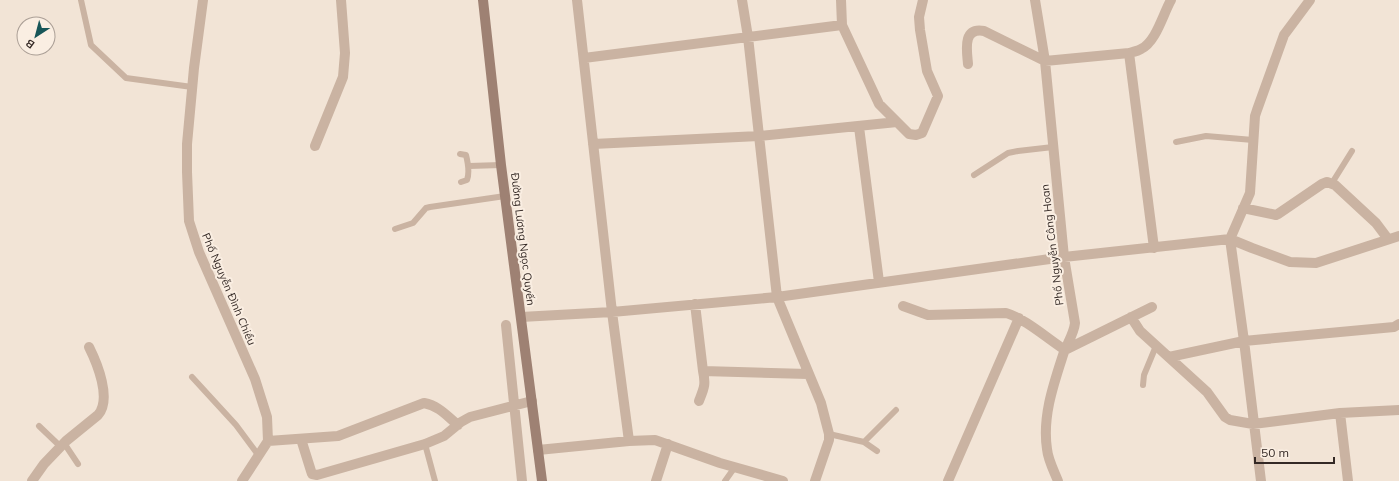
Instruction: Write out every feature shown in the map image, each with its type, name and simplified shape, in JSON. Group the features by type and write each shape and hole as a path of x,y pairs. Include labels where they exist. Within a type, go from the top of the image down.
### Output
{"main road":[{"name":"Đường Lương Ngọc Quyến","path":"483,0 501,165 542,481"}],"street":[{"name":"Phố Nguyễn Đình Chiểu","path":"203,0 192,87 186,156 188,199 192,230 199,252 255,378 266,417 268,441"},
{"path":"315,146 342,77 345,53 341,0"},
{"path":"577,0 612,312 629,441"},
{"path":"742,0 748,37 777,297 821,403 829,434 829,440 815,481"},
{"path":"842,0 842,25 879,104 909,134 916,135 922,133 938,96 927,71 920,30 920,17 923,0"},
{"name":"Phố Nguyễn Công Hoan","path":"1035,0 1045,61 1064,257 1075,323 1065,350 1048,407 1047,416 1046,448 1058,481"},
{"path":"968,64 966,44 968,37 979,30 984,31 1045,61 1129,53 1141,49 1151,42 1171,0"},
{"path":"1261,481 1230,239 1250,193 1256,110 1284,35 1310,0"},
{"path":"584,58 842,25"},
{"path":"1129,53 1154,248"},
{"path":"593,144 759,136 898,122"},
{"path":"859,127 879,282"},
{"path":"1244,208 1276,215 1322,184 1327,182 1332,183 1376,223 1388,239"},
{"path":"521,317 612,312 777,297 1064,257 1230,239 1290,262 1316,263 1399,236"},
{"path":"695,304 703,371 706,382 698,401"},
{"path":"903,306 928,316 1006,313 1019,318 1065,350 1152,307"},
{"path":"1131,317 1137,328 1207,392 1226,419 1254,424 1340,413 1399,410"},
{"path":"948,481 1019,318"},
{"path":"1169,357 1244,341 1394,327 1399,324"},
{"path":"506,325 522,481"},
{"path":"32,481 44,464 62,445 98,415 102,408 103,397 98,369 89,347"},
{"path":"703,371 808,374"},
{"path":"301,440 310,471 312,474 316,475 425,444 444,436 458,424 470,417 532,401"},
{"path":"242,481 268,441 301,440 338,436 424,403 438,407 458,424"},
{"path":"1340,413 1348,481"},
{"path":"538,450 629,441 655,440 693,454 783,481"},
{"path":"656,481 668,444"}],"lane":[{"path":"81,0 91,45 126,78 192,87"},
{"path":"1176,142 1206,136 1253,140"},
{"path":"974,175 1008,154 1018,151 1053,147"},
{"path":"1332,183 1352,151"},
{"path":"460,154 466,155 469,166 468,177 466,180 461,182"},
{"path":"469,166 501,165"},
{"path":"395,229 414,223 426,208 505,196"},
{"path":"1143,385 1144,375 1156,346"},
{"path":"192,377 236,425 259,456"},
{"path":"864,442 896,410"},
{"path":"39,426 62,445 78,464"},
{"path":"829,434 864,442 877,450"},
{"path":"425,444 435,481"},
{"path":"725,481 735,467"}]}
